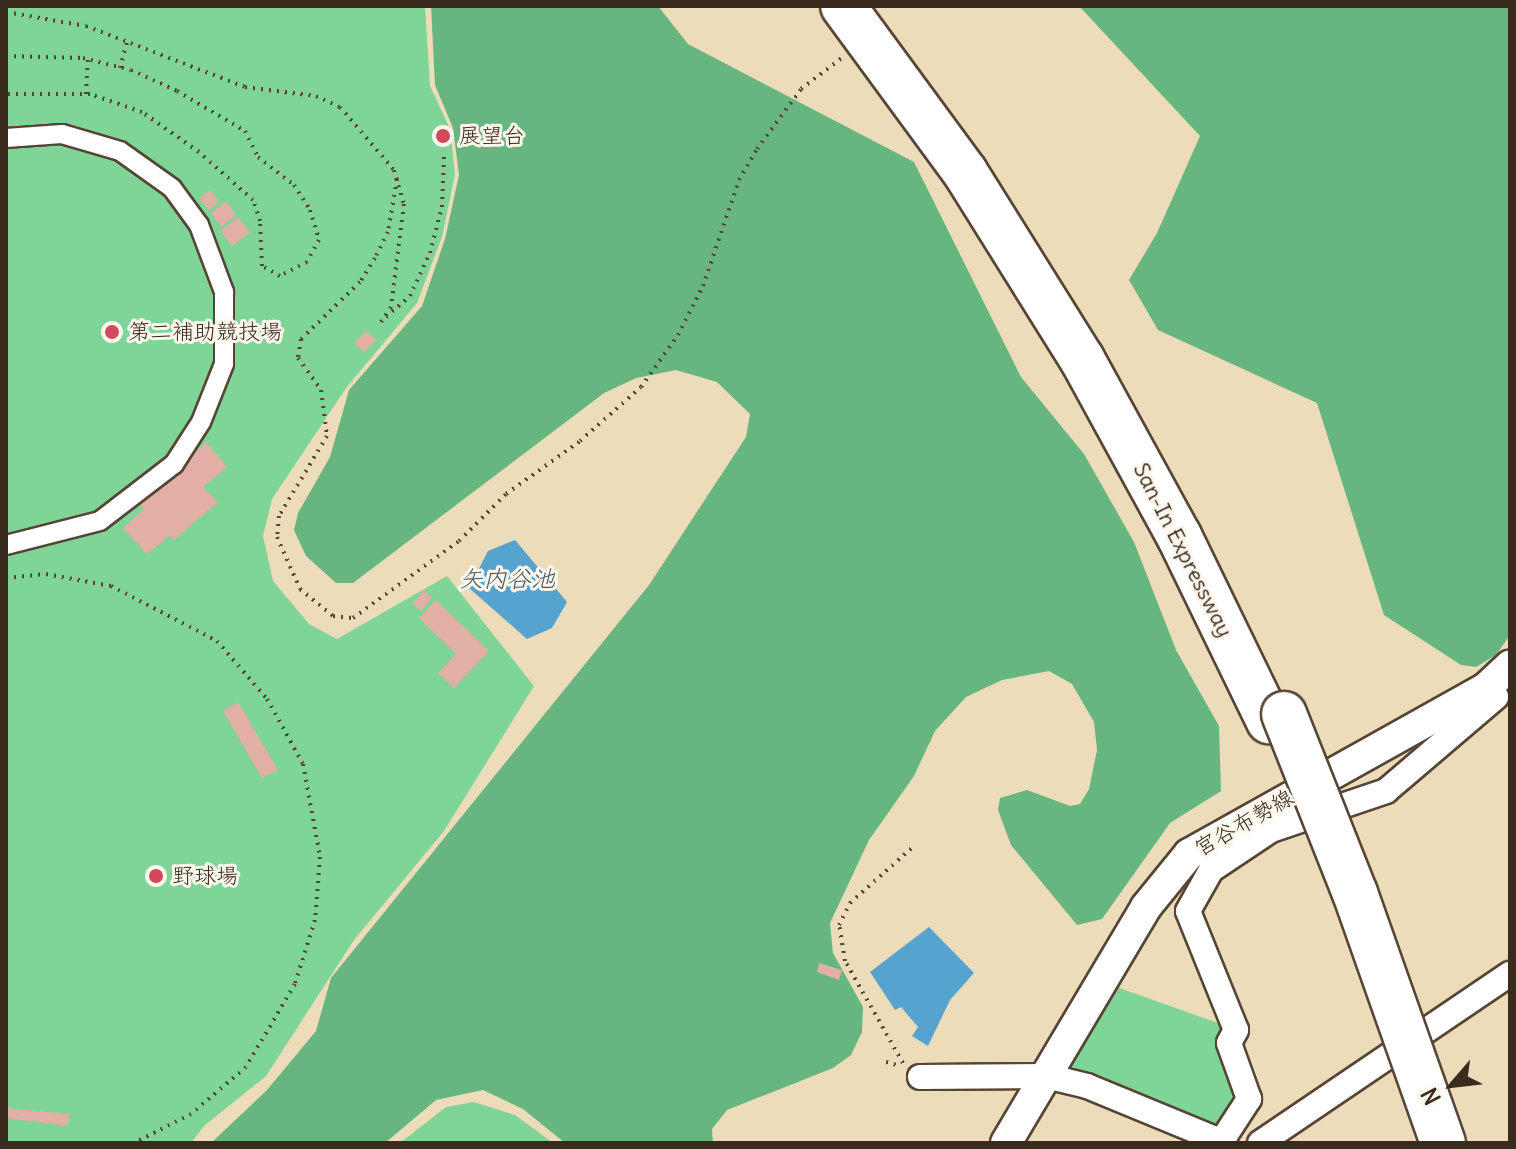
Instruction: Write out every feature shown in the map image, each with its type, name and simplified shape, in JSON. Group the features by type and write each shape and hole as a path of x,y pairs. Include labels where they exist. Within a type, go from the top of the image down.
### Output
{"highway":[{"name":"San-In Expressway","path":"843,6 965,172 1082,359 1276,718 1426,1143"},
{"name":"San-In Expressway","path":"863,6 976,165 1099,354 1276,718 1355,893 1443,1143"}],"street":[{"path":"6,138 62,134 105,147 172,188 199,225 224,292 224,364 201,422 174,464 100,521 6,545"},
{"name":"宮谷布勢線","path":"1006,1143 1146,907 1189,854 1497,698 1510,666"},
{"path":"913,1072 1046,1076 1087,1086 1224,1141 1249,1099 1229,1043 1236,1030 1188,911 1211,870 1271,830 1386,791 1497,698"},
{"path":"1260,1143 1510,974"}],"path":[{"path":"6,12 86,26 245,87 276,95 316,96 340,107 397,179 404,204 391,307 384,319"},
{"path":"120,68 127,41"},
{"path":"397,179 388,232 375,258 360,282 313,323 300,348 306,374 321,390 327,436 279,516 277,537 300,589 333,616 353,618 459,541 506,494 580,441 641,387 678,335 703,286 734,191 757,149 801,89 851,51"},
{"path":"6,56 88,59 177,91 245,131 258,157 294,185 310,210 319,240 307,262 280,276 262,266 260,221 253,200 199,152 142,112 86,94 6,94"},
{"path":"86,94 88,59"},
{"path":"378,326 410,296 430,253 442,207 444,157"},
{"path":"6,578 46,574 111,586 217,641 267,699 303,764 320,857 315,920 295,984 246,1067 191,1114 134,1143"},
{"path":"913,1072 845,961 839,925 850,903 914,846"},
{"path":"886,1062 913,1072"}],"green space":[{"path":"6,6 425,6 430,86 450,129 455,174 442,237 417,303 346,388 272,499 263,536 273,581 309,624 337,639 447,576 534,686 444,831 354,940 266,1076 204,1126 191,1143 6,1143"},
{"path":"431,6 658,6 688,44 914,162 1021,377 1084,454 1134,542 1176,650 1219,726 1221,791 1170,823 1102,919 1077,925 1011,845 998,810 1000,798 1027,790 1070,806 1080,804 1089,789 1097,750 1094,722 1072,684 1049,671 1002,680 966,697 935,731 914,776 869,840 830,923 833,953 863,1007 862,1032 851,1055 833,1068 727,1110 712,1129 713,1143 565,1143 523,1109 483,1090 436,1100 385,1143 211,1143 267,1090 316,1031 331,978 649,585 746,437 750,414 717,382 676,370 636,378 604,393 353,583 336,583 306,556 294,530 298,513 330,457 349,390 422,306 445,239 459,175 453,128 435,85"},
{"path":"1079,6 1510,6 1510,635 1496,655 1476,667 1461,665 1384,615 1317,403 1158,330 1129,280 1157,233 1200,136"},
{"path":"1111,985 1229,1027 1251,1088 1220,1130 1061,1074"},
{"path":"474,1102 515,1115 553,1143 400,1143 446,1107"}],"water":[{"name":"矢内谷池","path":"515,540 567,602 552,628 527,639 469,588 488,551"},
{"path":"929,927 974,973 950,1000 928,1046 912,1036 918,1027 901,1007 895,1010 870,972"}],"building":[{"path":"210,190 219,202 209,210 199,198"},
{"path":"226,201 236,215 221,227 211,213"},
{"path":"238,217 250,232 232,246 220,231"},
{"path":"366,331 376,340 364,352 354,343"},
{"path":"206,442 227,467 203,487 218,502 174,540 169,536 147,554 123,528 144,509 139,503"},
{"path":"424,590 432,598 421,611 412,604"},
{"path":"436,600 489,651 454,688 438,673 456,654 419,618"},
{"path":"238,702 278,770 262,778 223,711"},
{"path":"819,963 842,970 839,980 817,972"},
{"path":"6,1108 69,1114 68,1126 6,1118"}],"place":[{"name":"展望台","path":"443,136"},
{"name":"第二補助競技場","path":"112,332"},
{"name":"野球場","path":"156,876"}]}
